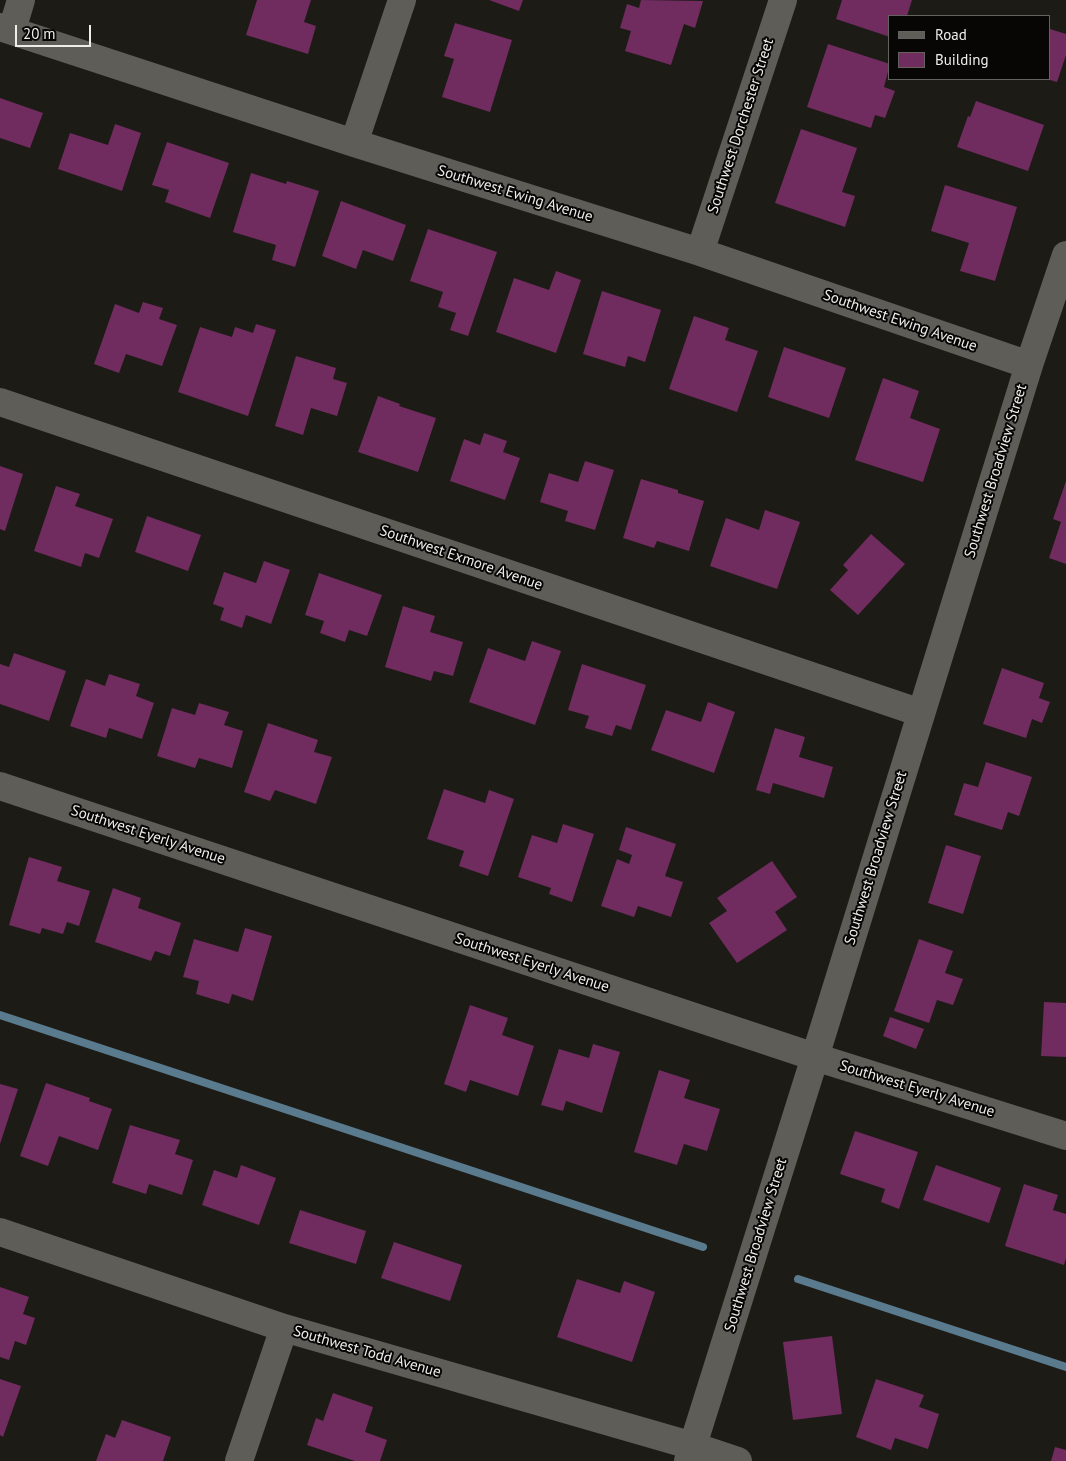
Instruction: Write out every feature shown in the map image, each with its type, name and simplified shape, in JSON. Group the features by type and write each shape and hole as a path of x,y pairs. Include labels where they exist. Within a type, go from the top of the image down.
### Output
{"street":[{"path":"6,28 21,0"},
{"path":"354,143 402,0"},
{"name":"Southwest Dorchester Street","path":"700,252 783,0"},
{"name":"Southwest Ewing Avenue","path":"6,28 354,143 700,252 1029,365"},
{"name":"Southwest Broadview Street","path":"690,1454 1029,365 1066,255"},
{"name":"Southwest Exmore Avenue","path":"0,402 921,713"},
{"name":"Southwest Eyerly Avenue","path":"0,786 815,1057 1066,1136"},
{"name":"Southwest Todd Avenue","path":"0,1232 284,1328 690,1454 738,1461"},
{"path":"240,1461 284,1328"}],"building":[{"path":"257,0 311,0 304,22 316,26 308,54 246,35"},
{"path":"489,0 523,0 519,11"},
{"path":"641,0 703,1 695,28 684,24 671,65 625,51 631,31 620,28 627,4 639,8"},
{"path":"842,0 912,0 907,15 888,15 888,36 836,19"},
{"path":"455,23 512,40 490,112 442,97 454,59 444,56"},
{"path":"1051,29 1066,34 1066,55 1057,82 1050,80"},
{"path":"828,44 888,63 884,87 895,91 885,118 875,115 871,128 807,107"},
{"path":"0,98 43,113 30,148 0,138"},
{"path":"976,101 1044,125 1028,171 957,147 968,116 970,117"},
{"path":"115,124 141,133 122,191 58,169 70,133 108,145"},
{"path":"801,129 857,148 842,192 855,196 845,227 775,203"},
{"path":"167,142 229,163 210,218 165,202 169,190 152,185"},
{"path":"251,173 286,184 287,181 319,191 295,267 272,260 276,245 233,232"},
{"path":"945,185 1017,207 995,281 960,271 969,243 931,231"},
{"path":"341,201 406,225 393,261 363,250 356,269 322,256"},
{"path":"428,229 497,252 468,336 450,330 456,313 438,307 443,292 410,281"},
{"path":"556,271 581,280 556,353 496,332 514,278 549,290"},
{"path":"602,291 661,310 645,362 628,356 625,367 583,354"},
{"path":"143,302 163,308 159,319 177,325 162,366 126,354 119,373 94,364 115,304 139,313"},
{"path":"694,316 729,328 725,340 758,351 737,412 669,389"},
{"path":"256,324 276,330 248,416 178,392 200,327 232,337 235,327 253,333"},
{"path":"784,347 846,368 829,418 768,397"},
{"path":"296,356 336,368 333,379 347,383 337,416 311,408 303,435 275,426"},
{"path":"883,378 919,391 910,418 940,429 923,482 855,460"},
{"path":"378,396 400,404 399,406 436,418 418,472 358,452"},
{"path":"484,433 507,441 503,452 520,458 505,500 450,481 464,439 480,445"},
{"path":"585,461 614,470 595,530 565,521 568,511 540,502 549,473 578,482"},
{"path":"0,466 23,474 5,531 0,529"},
{"path":"641,479 678,490 678,493 704,501 689,551 657,541 654,548 623,538"},
{"path":"1066,481 1066,564 1049,558 1061,522 1053,519"},
{"path":"56,486 80,494 75,506 113,519 99,558 85,553 81,567 34,551"},
{"path":"765,510 800,522 777,589 710,566 726,518 759,530"},
{"path":"147,516 201,535 188,571 135,552"},
{"path":"871,534 905,564 858,615 830,590 848,570 843,565"},
{"path":"264,561 290,570 271,624 246,615 242,628 220,620 224,608 213,604 224,572 256,583"},
{"path":"319,573 382,595 367,636 349,630 345,642 320,633 324,621 305,615"},
{"path":"403,606 435,616 430,632 463,642 453,676 434,671 431,681 385,667"},
{"path":"532,641 561,651 535,725 469,702 488,648 525,661"},
{"path":"14,653 66,671 49,721 0,704 0,664 9,667"},
{"path":"582,664 646,685 631,730 616,725 612,736 585,728 589,716 568,710"},
{"path":"1002,668 1044,683 1039,698 1050,702 1042,723 1032,719 1026,738 983,724"},
{"path":"109,674 140,684 136,696 154,703 142,739 109,728 106,738 70,726 86,679 105,686"},
{"path":"708,702 735,712 714,773 651,750 666,710 701,722"},
{"path":"199,703 229,712 224,725 243,731 232,768 199,758 195,768 157,756 172,708 195,715"},
{"path":"268,723 318,740 314,752 332,757 316,804 275,790 270,801 244,792"},
{"path":"775,728 805,737 799,757 833,767 824,798 773,783 770,794 756,790"},
{"path":"986,762 1032,777 1019,816 1008,812 1002,830 954,815 964,783 978,787"},
{"path":"444,789 485,803 489,790 514,799 488,876 459,866 464,851 427,839"},
{"path":"563,824 594,834 572,902 549,894 551,888 518,877 532,835 557,843"},
{"path":"626,827 676,844 665,876 683,882 671,917 638,906 634,917 601,906 617,859 629,864 632,855 619,850"},
{"path":"946,845 981,856 963,914 928,903"},
{"path":"29,857 62,867 57,881 90,891 79,926 67,922 63,934 42,928 40,934 9,925"},
{"path":"772,861 797,897 775,912 787,930 737,963 709,923 727,911 717,898"},
{"path":"113,888 141,898 138,908 181,923 170,956 155,951 151,961 95,942"},
{"path":"245,928 272,936 253,1001 232,994 229,1004 196,994 199,981 183,977 194,939 238,952"},
{"path":"919,939 953,951 945,973 963,979 953,1005 937,1000 929,1023 894,1011"},
{"path":"1044,1002 1066,1003 1066,1057 1041,1056"},
{"path":"470,1005 508,1018 502,1035 534,1046 518,1096 470,1080 466,1092 444,1084"},
{"path":"890,1017 924,1029 916,1049 883,1036"},
{"path":"593,1044 620,1052 602,1113 566,1101 563,1111 541,1105 559,1049 589,1058"},
{"path":"659,1070 690,1080 684,1098 720,1109 707,1151 684,1144 677,1165 634,1152"},
{"path":"46,1083 90,1098 89,1101 112,1109 98,1150 59,1136 48,1166 20,1156"},
{"path":"0,1084 18,1089 0,1144"},
{"path":"130,1125 180,1140 175,1154 193,1160 182,1195 149,1184 146,1194 112,1183"},
{"path":"855,1131 918,1152 899,1209 881,1202 885,1189 840,1174"},
{"path":"241,1165 276,1178 259,1225 202,1205 214,1170 237,1178"},
{"path":"936,1165 1001,1188 989,1223 923,1200"},
{"path":"1024,1184 1058,1195 1053,1210 1066,1214 1066,1258 1064,1265 1005,1246"},
{"path":"300,1210 366,1231 356,1264 289,1243"},
{"path":"394,1242 462,1265 450,1301 381,1278"},
{"path":"577,1279 620,1293 624,1281 655,1292 632,1362 557,1337"},
{"path":"0,1287 29,1297 23,1314 35,1318 26,1345 15,1341 9,1360 0,1357"},
{"path":"832,1336 842,1414 793,1420 783,1342"},
{"path":"0,1379 21,1386 3,1437 0,1435"},
{"path":"876,1379 924,1395 919,1407 939,1414 928,1449 895,1438 891,1450 856,1437"},
{"path":"333,1393 373,1407 365,1432 387,1440 380,1461 355,1461 307,1445 316,1418 323,1421"},
{"path":"122,1420 171,1437 163,1461 96,1461 106,1434 115,1438"},
{"path":"1055,1447 1066,1450 1066,1461 1051,1461"}],"waterway":[{"path":"0,1015 703,1247"},
{"path":"798,1279 1066,1367"}]}
